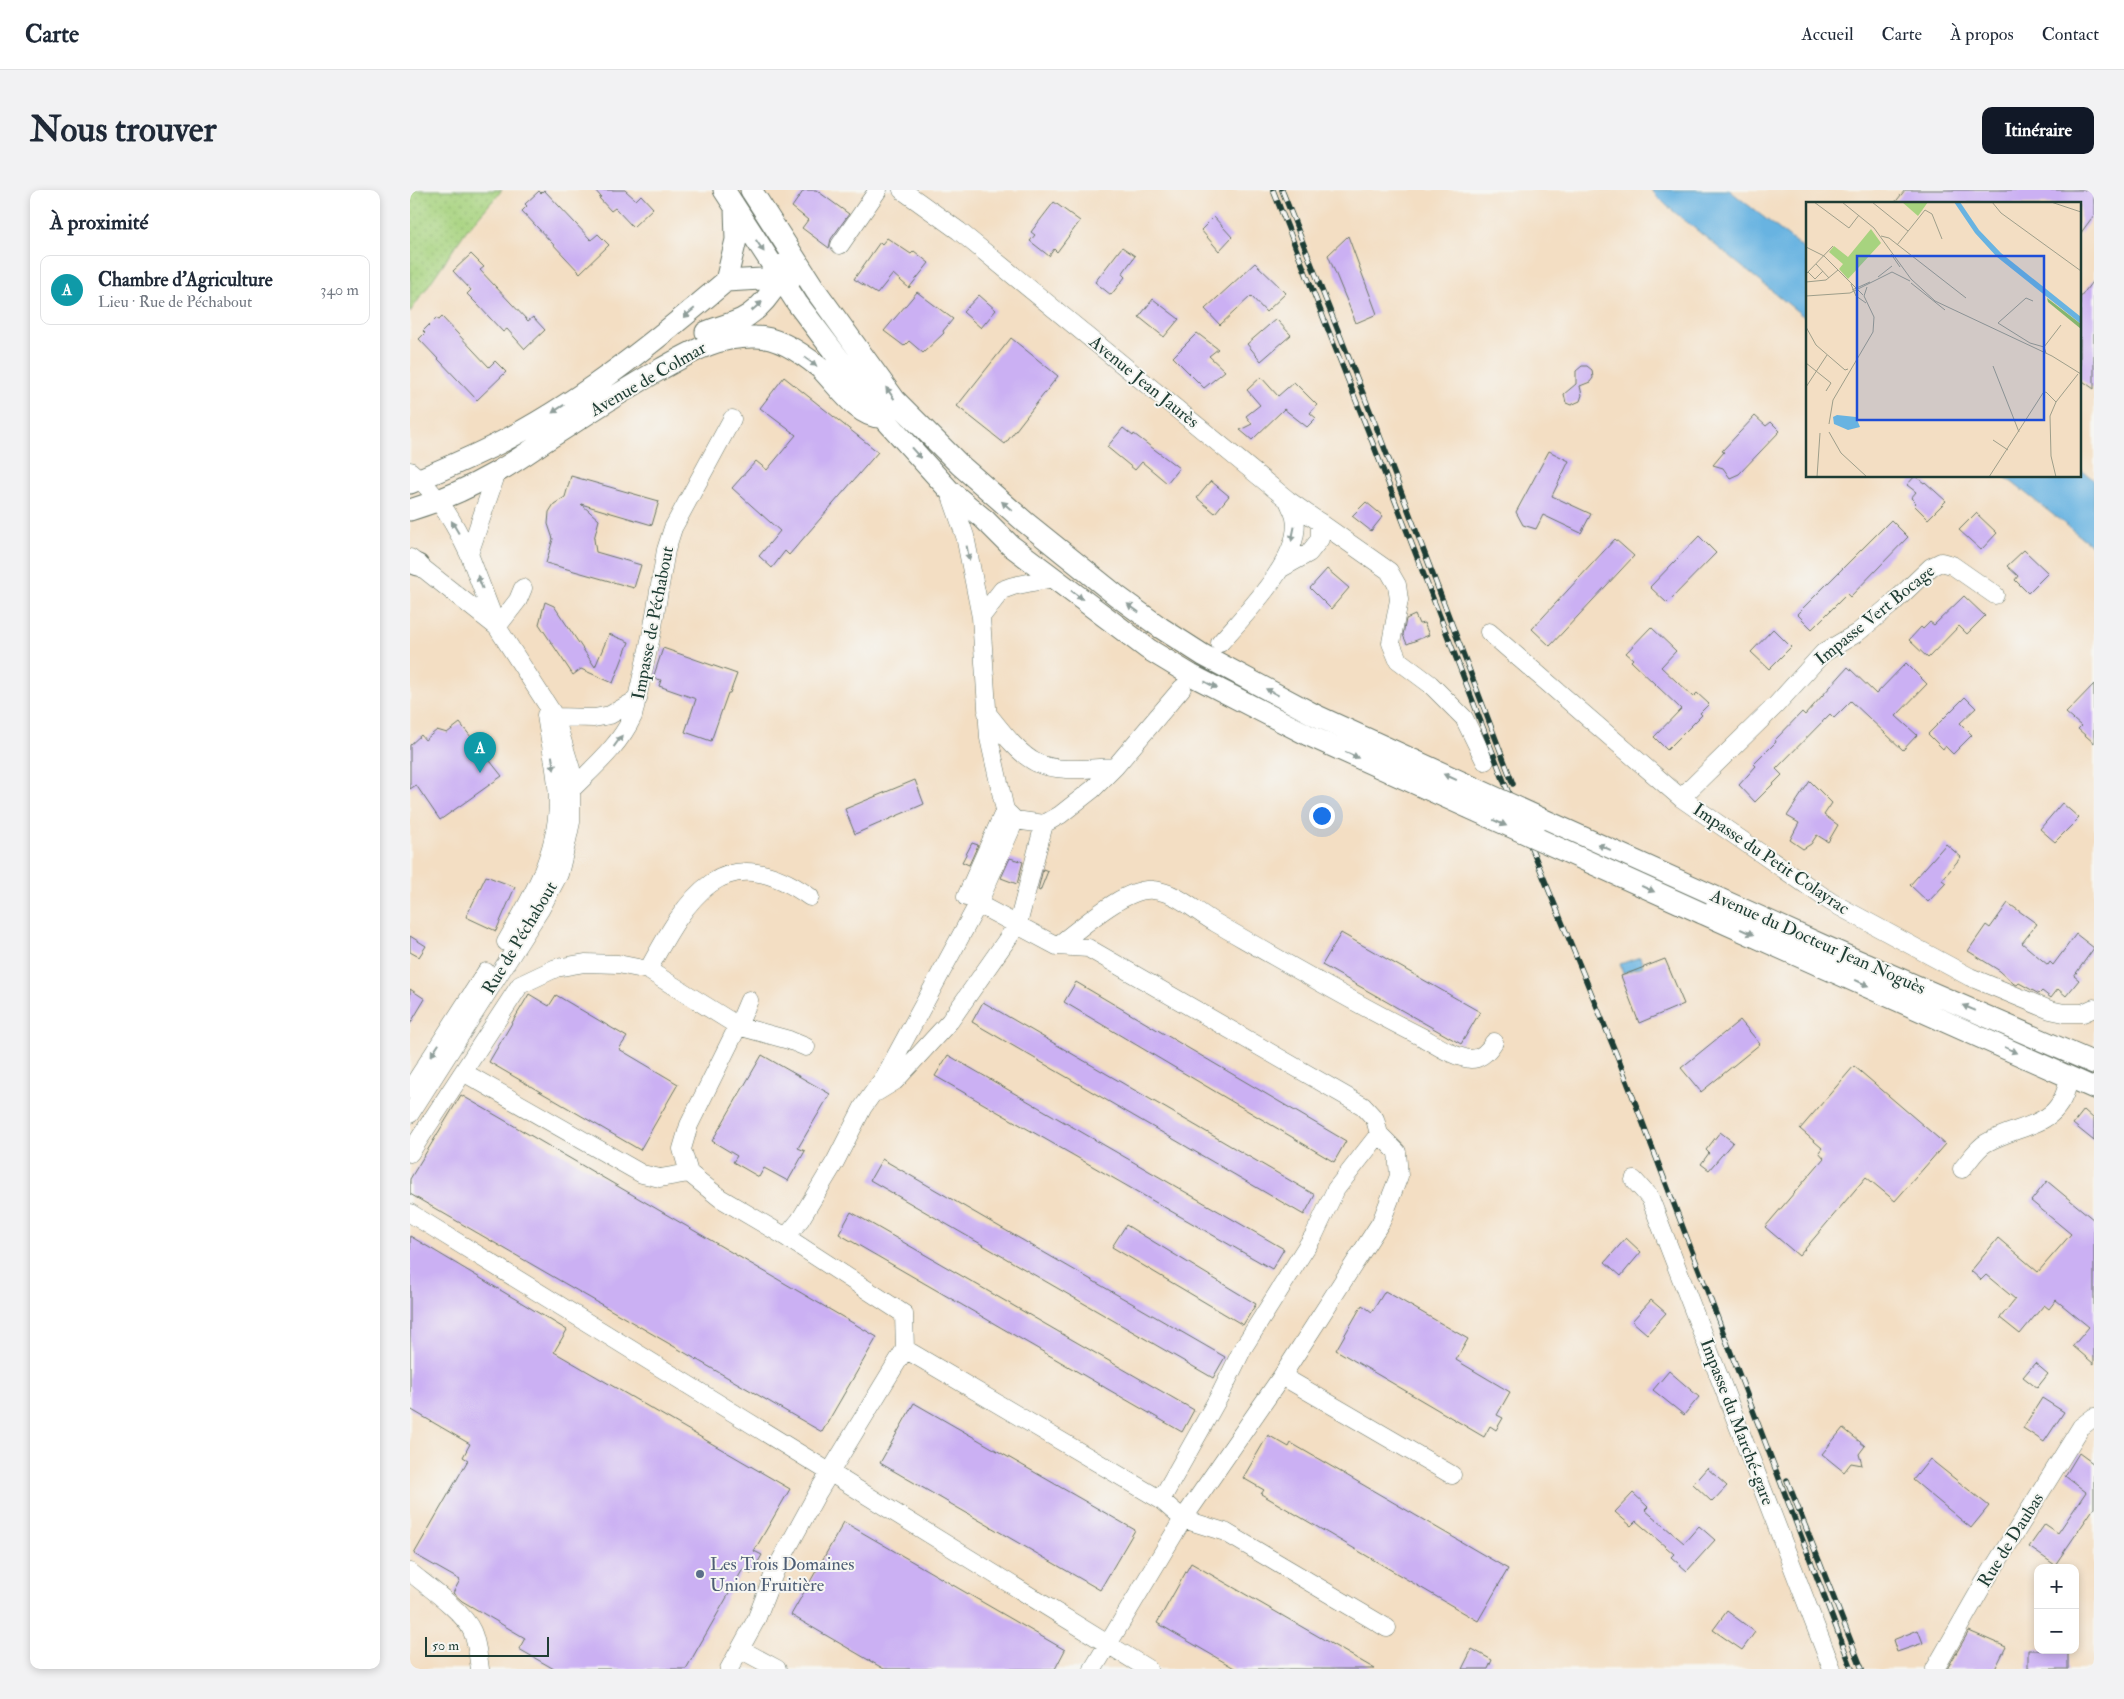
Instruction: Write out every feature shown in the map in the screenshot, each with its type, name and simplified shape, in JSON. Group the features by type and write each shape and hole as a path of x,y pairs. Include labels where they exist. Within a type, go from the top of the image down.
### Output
{"main road":[{"name":"Avenue du Docteur Jean Noguès","path":"724,190 797,303 883,417 949,490 985,520 1010,545 1148,649 1191,675 1308,735 1702,912 1821,955 2094,1063"},
{"path":"628,387 656,364 702,334 716,327 744,318 764,300 781,278 786,243 751,190"},
{"path":"735,208 736,240 726,281 781,278 816,291"},
{"name":"Avenue du Docteur Jean Noguès","path":"786,243 816,291 895,400 960,465 1025,522 1117,596 1161,628 1203,655 1315,715 1542,819 2094,1088"},
{"name":"Avenue de Colmar","path":"413,478 491,448 542,419 617,368 686,316 726,281"},
{"name":"Avenue de Colmar","path":"410,510 438,501 497,472 628,387 704,345 727,338 764,337 791,349 819,368 856,406 874,417 883,417"}],"street":[{"path":"840,245 878,190"},
{"name":"Avenue Jean Jaurès","path":"902,190 959,231 1288,500 1389,571 1397,585 1399,600 1391,642 1398,660 1430,684 1464,718 1485,761"},
{"name":"Impasse de Péchabout","path":"572,788 615,745 628,727 638,699 666,550 673,528 732,419"},
{"path":"469,554 497,472"},
{"name":"Rue de Péchabout","path":"410,1114 540,910 558,874 571,822 572,788 571,769 555,717 497,627 469,554 456,527 438,501 413,478"},
{"path":"786,1237 800,1220 863,1107 884,1076 972,900 1010,815 989,738 980,617 965,536 949,490"},
{"path":"1220,642 1282,568 1289,551 1295,527 1295,518 1288,500"},
{"path":"1282,568 1308,553 1320,539 1320,522"},
{"path":"413,562 497,627 518,600 523,588"},
{"name":"Impasse Vert Bocage","path":"1681,798 1776,705 1823,653 1857,633 1931,568 1941,562 1952,565 1995,596"},
{"path":"980,617 1002,590 1053,578"},
{"name":"Impasse du Petit Colayrac","path":"1488,632 1681,798 1831,902 1970,977 2050,1010 2064,1013 2083,1013 2094,1008"},
{"path":"1010,815 1044,824 1060,816 1115,766 1182,688"},
{"path":"410,1090 497,957 541,878 553,842 558,804 543,698"},
{"path":"555,717 594,718 610,714 638,699"},
{"path":"987,713 1008,739 1036,762 1058,768 1115,766"},
{"path":"871,1096 895,1081 950,1021 1018,924 1044,824"},
{"path":"648,970 669,930 684,910 712,881 726,875 759,873 778,878 810,897"},
{"path":"1057,946 1122,898 1137,892 1153,889 1171,894 1214,922 1454,1054 1471,1059 1482,1055 1490,1049 1494,1042"},
{"path":"972,900 1057,946 1088,948 1363,1106 1375,1119 1378,1134 1397,1152 1399,1176 1381,1222 1282,1376 1183,1519 1093,1669"},
{"path":"410,1154 520,985 556,968 585,963 618,964 648,970 738,1026 789,1040 806,1047"},
{"path":"729,1669 756,1620 775,1571 830,1473 905,1350 904,1314 786,1237 720,1198 690,1173 682,1149 689,1125 749,1000"},
{"path":"463,1072 642,1174 660,1178 690,1173"},
{"path":"1962,1169 1985,1144 2047,1118 2059,1108 2067,1090 2069,1077"},
{"path":"1161,1500 1220,1394 1243,1348 1314,1234 1336,1189 1378,1134"},
{"name":"Impasse du Marché-gare","path":"1634,1180 1650,1198 1832,1669"},
{"path":"410,1213 1148,1669"},
{"path":"905,1350 1161,1500 1183,1519 1225,1532 1387,1628"},
{"path":"1282,1376 1452,1475"},
{"name":"Rue de Daubas","path":"1936,1669 1984,1583 2081,1427 2094,1417"},
{"path":"410,1572 464,1618 475,1638 480,1669"},
{"path":"740,1649 777,1669"}],"green space":[{"path":"410,190 502,190 466,231 410,312"}],"water":[{"path":"1651,190 1729,190 1806,250 1806,318 1667,206"},
{"path":"2082,471 2094,480 2094,547 2007,478 2082,478"},
{"path":"1640,957 1643,966 1623,973 1620,964"}],"building":[{"path":"544,190 591,240 598,234 609,245 580,273 522,211 527,206 525,204 539,191 541,193"},
{"path":"595,190 625,190 636,200 641,195 653,208 633,227 615,208 611,211 599,198 601,197"},
{"path":"804,190 816,190 849,214 831,239 829,248 802,228 808,220 792,207"},
{"path":"1905,190 2094,190 2094,215 2082,231 2082,202 1896,202"},
{"path":"1054,202 1080,221 1057,252 1054,249 1049,256 1030,241 1035,235 1031,232"},
{"path":"1214,217 1232,237 1219,251 1201,230"},
{"path":"1348,236 1377,314 1356,323 1328,255"},
{"path":"887,238 911,254 914,251 929,263 909,288 893,274 877,294 854,279 880,242 882,244"},
{"path":"1122,247 1135,256 1122,274 1125,277 1111,295 1095,282"},
{"path":"471,254 484,267 480,270 528,321 533,317 545,330 525,349 507,329 503,332 467,294 471,290 453,271"},
{"path":"1255,263 1286,293 1266,312 1251,296 1220,325 1205,309"},
{"path":"2094,279 2094,389 2082,380 2082,295"},
{"path":"917,292 953,319 943,331 944,333 923,353 909,341 904,346 884,331"},
{"path":"979,295 996,310 981,328 963,312"},
{"path":"1153,299 1179,319 1164,337 1139,317"},
{"path":"442,317 489,367 495,361 506,372 477,400 419,339 425,333 423,331 436,318 439,320"},
{"path":"1276,319 1291,335 1261,361 1247,344"},
{"path":"1197,333 1218,349 1209,356 1225,371 1204,388 1173,357"},
{"path":"1011,338 1058,376 1005,444 957,406"},
{"path":"1582,366 1587,366 1592,370 1593,378 1590,382 1580,386 1582,395 1580,401 1571,405 1566,403 1564,394 1576,384 1576,371"},
{"path":"784,377 878,452 789,555 785,551 772,568 759,556 780,531 732,488 756,461 767,470 796,435 760,408"},
{"path":"1261,377 1278,396 1294,382 1317,405 1310,413 1316,418 1307,427 1284,409 1252,440 1240,430 1252,424 1246,416 1260,405 1247,390"},
{"path":"1755,416 1766,426 1771,422 1780,431 1739,474 1730,478 1723,468 1713,465 1724,452 1722,451"},
{"path":"1123,428 1133,436 1134,434 1179,468 1167,483 1142,462 1135,470 1107,447"},
{"path":"1549,451 1569,461 1552,496 1591,514 1581,533 1543,515 1536,529 1523,525 1516,512"},
{"path":"571,476 659,501 652,525 581,504 599,520 594,539 596,552 641,565 634,588 546,563 553,539 548,524 549,512 554,504 565,497"},
{"path":"1913,478 1918,478 1925,482 1946,501 1928,519 1914,505 1916,503 1911,498 1916,492 1907,485"},
{"path":"1211,481 1229,496 1215,513 1197,498"},
{"path":"1366,502 1383,516 1371,531 1352,516"},
{"path":"1976,513 1997,533 1981,550 1959,530"},
{"path":"1891,520 1908,537 1850,597 1847,594 1812,629 1797,614"},
{"path":"1699,536 1716,553 1667,603 1650,587"},
{"path":"1615,539 1634,556 1550,646 1532,629"},
{"path":"2024,550 2048,573 2028,593 2015,580 2018,576 2007,566"},
{"path":"1327,569 1349,588 1331,609 1310,588"},
{"path":"1964,596 1985,616 1967,634 1959,626 1928,658 1909,640 1921,627 1923,629 1930,622 1934,625"},
{"path":"545,602 554,606 595,667 609,634 629,642 613,683 581,669 573,675 539,624"},
{"path":"1415,615 1419,624 1424,623 1429,635 1407,644 1403,635 1406,619"},
{"path":"1651,627 1676,651 1661,667 1693,697 1697,693 1709,704 1700,713 1702,715 1667,750 1654,737 1681,709 1631,661 1633,659 1626,653"},
{"path":"1773,629 1791,647 1769,669 1751,652"},
{"path":"663,648 737,674 730,693 728,693 711,741 685,732 696,699 659,686 661,680 653,678"},
{"path":"1906,663 1927,684 1896,716 1917,735 1903,750 1851,701 1834,718 1830,714 1776,769 1782,775 1755,802 1739,785 1756,766 1754,764 1776,742 1775,740 1802,712 1805,715 1848,667 1876,694"},
{"path":"2094,684 2094,743 2078,729 2081,726 2066,713"},
{"path":"1965,697 1976,708 1960,723 1972,735 1953,754 1945,746 1943,749 1928,734"},
{"path":"460,723 502,776 440,820 416,785 410,789 410,745 421,735 425,740 437,730 447,733"},
{"path":"915,780 924,804 855,834 845,809"},
{"path":"1810,781 1832,803 1824,815 1838,825 1828,842 1817,835 1811,844 1803,849 1790,840 1799,823 1787,816"},
{"path":"2062,803 2079,818 2055,842 2040,829"},
{"path":"972,843 978,845 969,865 962,862"},
{"path":"1946,844 1961,857 1942,880 1946,883 1928,902 1910,885"},
{"path":"1010,858 1023,862 1017,884 1001,878"},
{"path":"1043,869 1048,871 1040,891 1038,890"},
{"path":"486,876 515,887 496,931 466,917"},
{"path":"2008,903 2037,924 2022,943 2048,965 2050,962 2053,965 2076,934 2094,948 2074,976 2079,980 2066,996 2058,989 2051,998 2042,991 2039,994 2019,983 2017,985 2014,984 2000,971 1968,951 1986,925 1990,928"},
{"path":"1341,933 1480,1012 1461,1044 1322,965"},
{"path":"410,936 426,946 419,957 410,952"},
{"path":"1665,959 1684,1004 1639,1023 1621,976"},
{"path":"1076,982 1346,1141 1334,1162 1064,1002"},
{"path":"410,989 425,999 410,1024"},
{"path":"529,994 549,1006 556,995 627,1037 619,1049 678,1084 640,1150 489,1062"},
{"path":"983,1002 1315,1195 1304,1215 972,1022"},
{"path":"1740,1020 1760,1044 1701,1092 1681,1068"},
{"path":"762,1055 830,1094 798,1148 805,1151 788,1181 764,1168 759,1177 733,1162 737,1156 712,1141"},
{"path":"948,1055 1284,1249 1272,1269 935,1076"},
{"path":"1854,1066 1945,1144 1895,1201 1866,1177 1799,1256 1765,1227 1824,1158 1819,1152 1822,1148 1800,1129"},
{"path":"461,1095 877,1337 822,1432 410,1194 410,1179"},
{"path":"2084,1110 2094,1119 2094,1141 2073,1124"},
{"path":"1720,1132 1733,1142 1709,1170 1701,1164 1709,1153 1706,1150"},
{"path":"882,1159 1225,1357 1213,1378 870,1180"},
{"path":"2047,1181 2094,1220 2094,1364 2073,1346 2089,1327 2056,1300 2049,1309 2044,1305 2020,1334 2000,1318 2015,1299 1986,1275 1981,1280 1971,1271 1998,1238 2038,1272 2071,1234 2031,1201"},
{"path":"851,1212 1194,1410 1182,1432 839,1234"},
{"path":"1126,1225 1256,1304 1243,1325 1112,1247"},
{"path":"410,1236 567,1330 554,1352 790,1489 754,1551 762,1555 751,1574 743,1569 686,1669 554,1669 519,1649 525,1638 462,1601 453,1593 460,1580 414,1554 468,1460 463,1457 470,1444 410,1409"},
{"path":"1626,1238 1641,1252 1621,1276 1605,1262"},
{"path":"1385,1291 1468,1339 1456,1360 1510,1392 1497,1415 1503,1418 1496,1430 1490,1426 1484,1437 1336,1350 1362,1305 1372,1312"},
{"path":"1651,1300 1666,1313 1647,1334 1632,1321"},
{"path":"2035,1363 2048,1374 2037,1388 2023,1377"},
{"path":"1669,1371 1699,1397 1684,1415 1653,1390"},
{"path":"2042,1398 2064,1412 2044,1442 2023,1428"},
{"path":"914,1403 1135,1530 1100,1590 880,1463"},
{"path":"1843,1428 1865,1446 1859,1454 1862,1465 1851,1463 1844,1472 1822,1454"},
{"path":"1268,1435 1289,1447 1291,1443 1508,1569 1478,1621 1261,1494 1264,1490 1243,1478"},
{"path":"2079,1453 2094,1464 2094,1508 2056,1564 2054,1564 2029,1547 2045,1524 2058,1533 2086,1492 2065,1476"},
{"path":"1930,1459 1989,1506 1971,1528 1913,1480"},
{"path":"1707,1468 1727,1486 1712,1502 1693,1484"},
{"path":"1633,1493 1648,1507 1645,1510 1684,1543 1699,1526 1715,1540 1687,1571 1671,1557 1674,1554 1636,1521 1631,1526 1615,1512"},
{"path":"844,1522 1065,1650 1055,1669 884,1669 791,1615"},
{"path":"1191,1563 1375,1669 1236,1669 1157,1623"},
{"path":"1727,1611 1755,1632 1742,1650 1713,1630"},
{"path":"1918,1630 1923,1643 1897,1652 1893,1640"},
{"path":"1969,1631 2006,1647 1995,1669 1947,1669"},
{"path":"1472,1649 1492,1660 1488,1669 1462,1669"},
{"path":"2028,1650 2034,1650 2034,1654 2068,1654 2068,1669 2028,1669"}],"railway":[{"path":"1273,190 1505,784 1618,1058 1852,1669"},
{"path":"1282,190 1376,426 1513,784"},
{"path":"1787,1480 1862,1669"}],"place":[{"name":"Chambre d'Agriculture","path":"480,773"},
{"name":"Les Trois Domaines Union Fruitière","path":"700,1574"}]}
